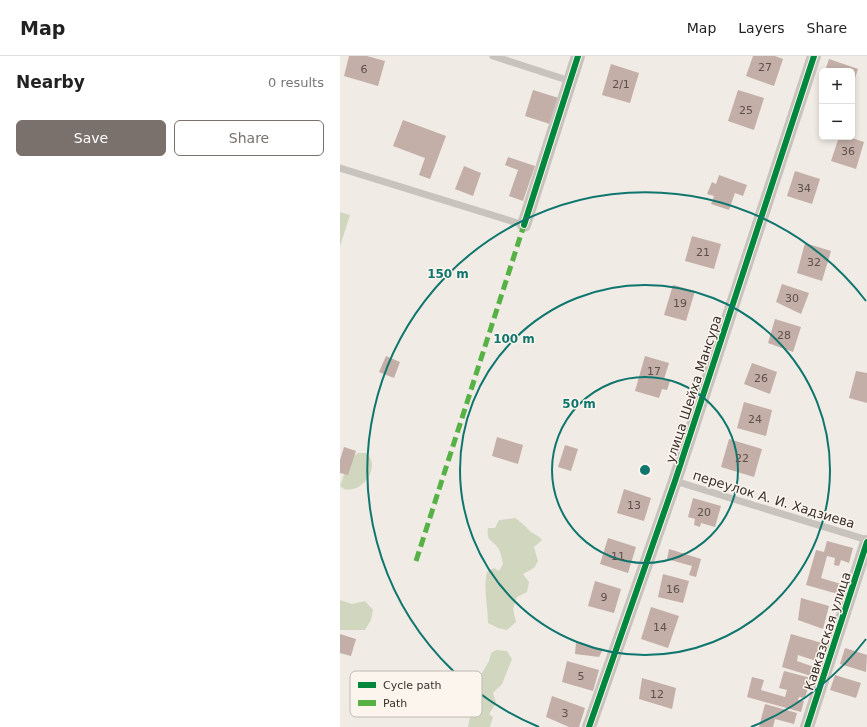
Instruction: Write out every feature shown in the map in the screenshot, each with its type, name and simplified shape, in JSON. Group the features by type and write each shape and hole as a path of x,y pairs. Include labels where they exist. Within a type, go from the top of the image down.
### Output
{"street":[{"path":"524,225 578,56"},
{"name":"улица Шейха Мансура","path":"589,727 675,481 814,56"},
{"name":"Кавказская улица","path":"807,727 867,541"}],"lane":[{"path":"493,56 570,81"},
{"path":"340,168 524,225"},
{"name":"переулок А. И. Хадзиева","path":"675,481 867,541"}],"green space":[{"path":"340,212 350,215 340,246"},
{"path":"358,453 366,453 370,458 372,464 371,471 364,483 358,487 344,489 340,486 349,460"},
{"path":"515,518 542,540 534,547 538,561 534,568 523,574 529,582 527,592 517,597 513,609 516,622 507,630 498,628 488,623 486,591 487,572 494,568 499,571 503,564 499,550 488,536 488,528 495,528 499,520"},
{"path":"340,600 352,604 365,601 373,610 371,620 365,630 340,630"},
{"path":"496,650 507,651 512,659 502,684 493,693 496,703 489,714 493,717 490,727 468,727 470,717 482,717 482,673 489,661 491,653"}],"building":[{"path":"349,56 367,56 385,61 378,86 344,76"},
{"path":"753,56 775,56 783,59 774,86 746,76"},
{"path":"829,59 858,69 855,78 855,68 826,68"},
{"path":"611,64 639,73 630,103 602,95"},
{"path":"533,90 562,99 553,125 525,116"},
{"path":"738,90 764,98 754,130 728,121"},
{"path":"403,120 446,136 430,179 419,175 425,158 393,146"},
{"path":"855,139 864,142 856,169 831,161 838,140"},
{"path":"508,157 535,166 523,201 509,196 518,170 505,165"},
{"path":"464,166 481,173 473,196 455,189"},
{"path":"795,171 820,179 812,204 787,196"},
{"path":"719,175 747,185 743,196 735,193 729,210 711,204 714,196 707,194 712,182 716,184"},
{"path":"692,236 721,244 714,269 685,261"},
{"path":"805,243 831,251 822,281 797,273"},
{"path":"782,284 809,293 801,314 776,302"},
{"path":"673,285 695,291 686,321 664,315"},
{"path":"775,319 801,327 793,352 768,343"},
{"path":"386,356 400,362 394,378 379,372"},
{"path":"645,356 669,363 664,379 670,381 667,390 662,389 659,398 635,391"},
{"path":"752,363 777,372 770,394 744,384"},
{"path":"856,371 867,373 867,403 849,398"},
{"path":"744,402 772,410 766,436 737,428"},
{"path":"497,437 523,445 518,464 492,456"},
{"path":"729,439 762,449 754,477 721,467"},
{"path":"565,445 578,449 571,471 558,467"},
{"path":"344,447 356,451 348,475 340,473 340,460"},
{"path":"624,489 651,498 644,521 617,513"},
{"path":"693,498 721,506 715,527 701,523 700,527 694,525 695,519 688,517"},
{"path":"608,538 636,547 628,573 600,564"},
{"path":"827,541 853,548 849,563 841,560 839,566 834,565 835,558 827,556 821,578 841,584 838,594 806,585 816,550 824,552"},
{"path":"669,549 701,559 696,577 689,575 692,566 667,559"},
{"path":"663,574 689,581 683,603 658,597"},
{"path":"595,581 621,589 614,613 588,606"},
{"path":"801,598 829,606 823,629 798,620"},
{"path":"651,607 679,616 668,648 641,639"},
{"path":"340,634 356,639 351,656 340,653"},
{"path":"791,634 822,643 816,661 798,655 797,661 814,667 811,676 782,667"},
{"path":"576,643 603,649 599,657 575,654"},
{"path":"845,648 867,655 866,672 840,664"},
{"path":"567,661 599,670 593,691 562,682"},
{"path":"784,671 811,678 805,698 799,697 798,700 804,701 801,712 747,697 752,677 764,680 761,690 785,697 787,690 779,688"},
{"path":"835,675 861,683 856,698 830,690"},
{"path":"642,678 676,688 672,709 639,699"},
{"path":"552,696 585,708 579,727 569,727 546,717"},
{"path":"765,704 797,713 794,724 775,719 773,727 759,727"}],"marked path":[{"path":"416,561 524,225"}],"cycle path":[{"path":"524,225 578,56"},
{"path":"589,727 675,481 814,56"},
{"path":"807,727 867,542"}]}
